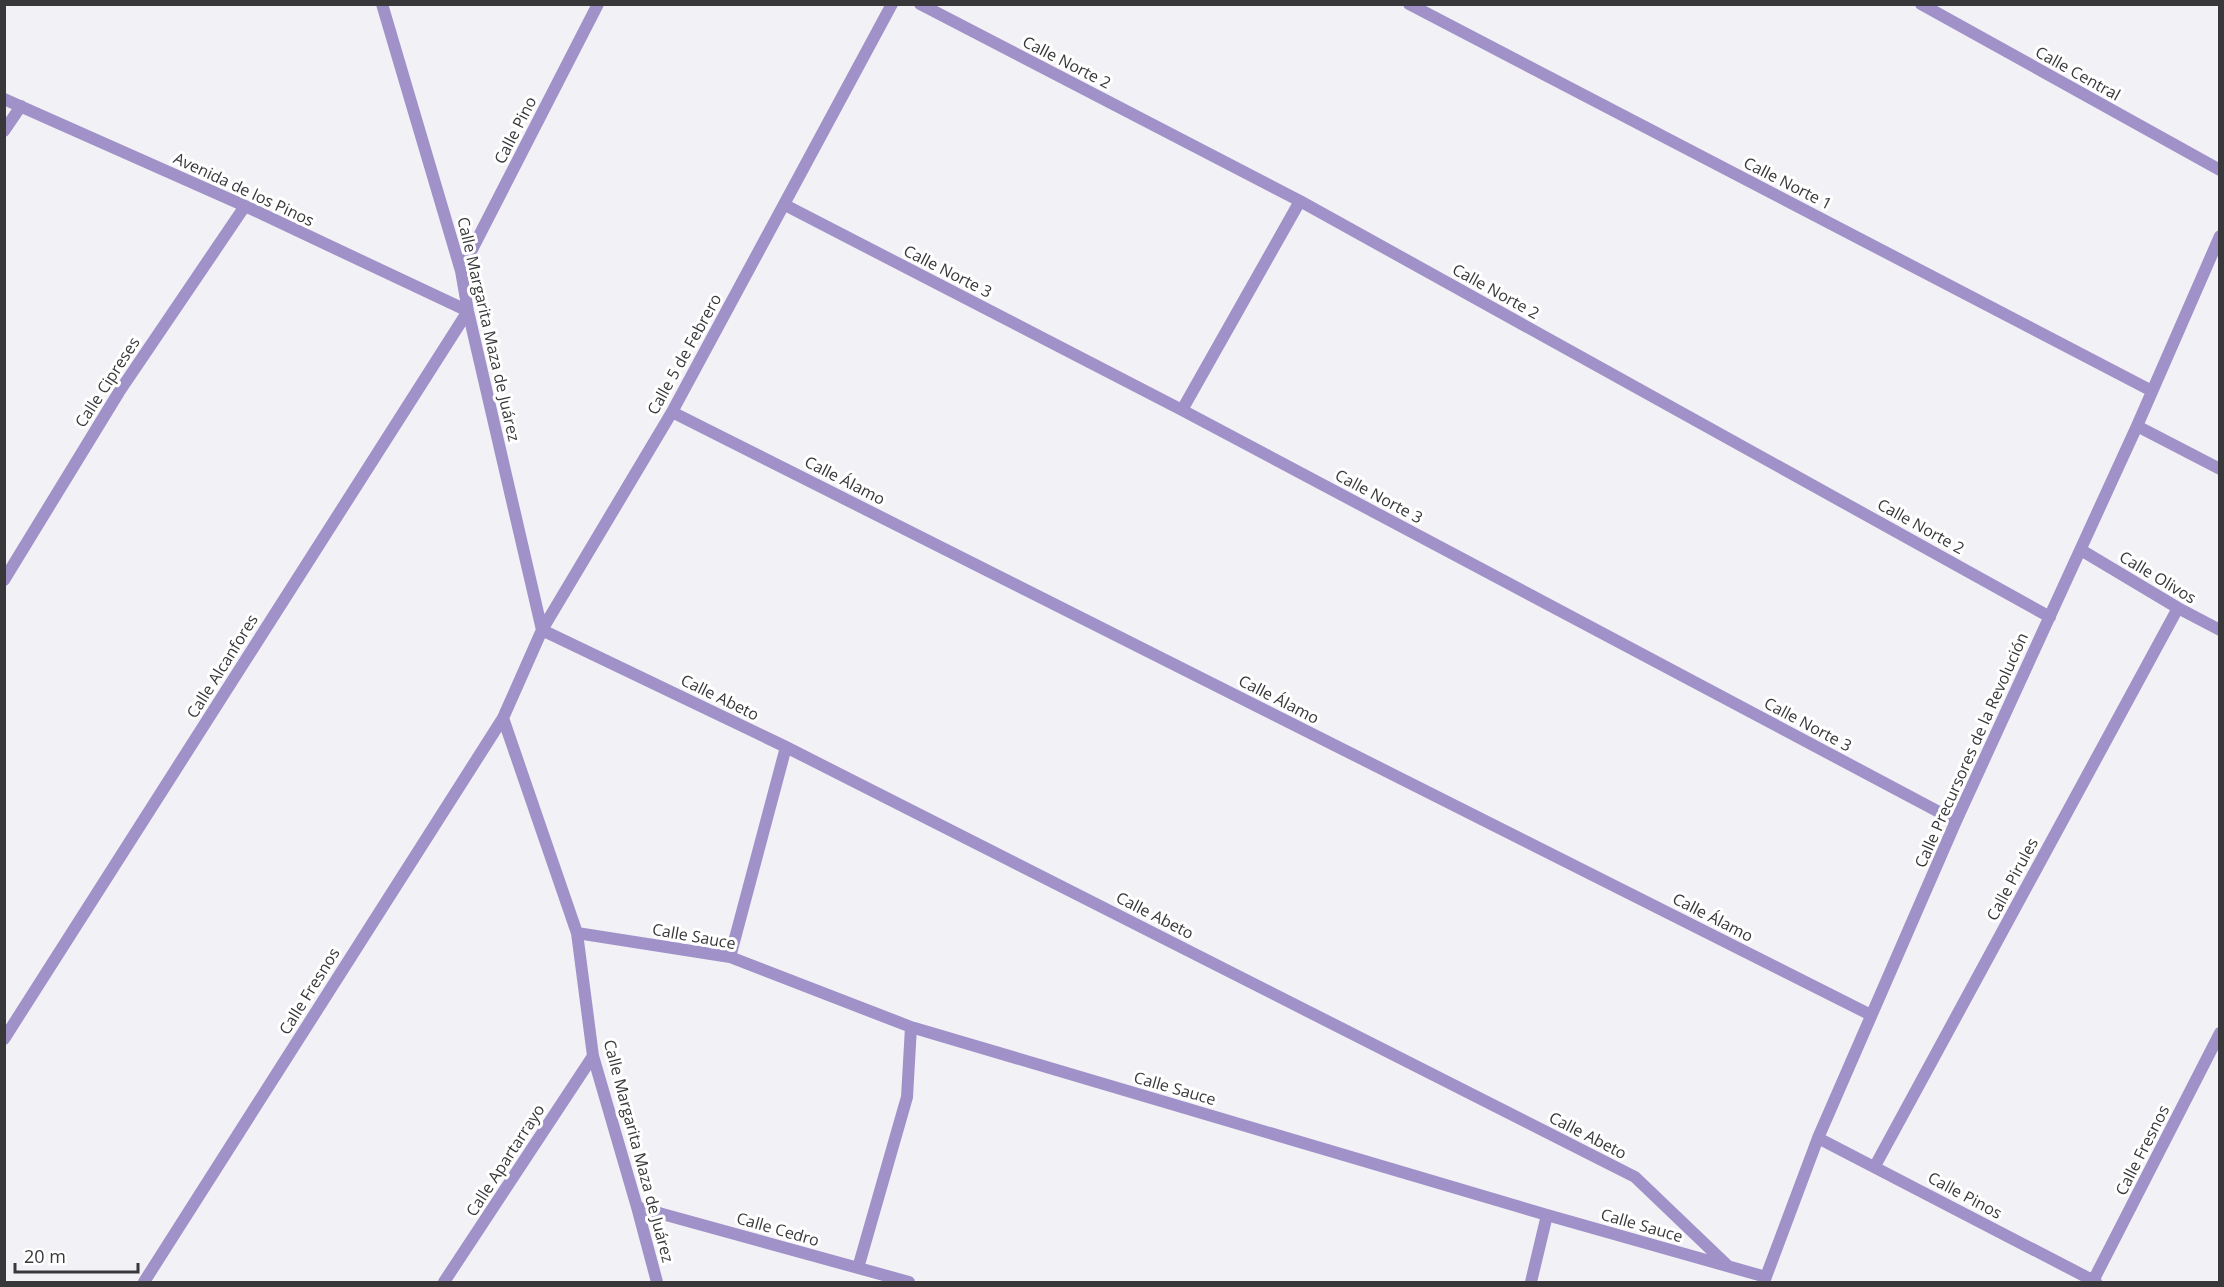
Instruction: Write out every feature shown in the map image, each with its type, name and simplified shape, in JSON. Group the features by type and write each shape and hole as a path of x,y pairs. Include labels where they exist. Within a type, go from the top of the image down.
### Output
{"street":[{"name":"Calle Margarita Maza de Juárez","path":"382,4 461,271 468,311 542,630"},
{"name":"Calle Pino","path":"461,271 598,4"},
{"name":"Calle 5 de Febrero","path":"503,718 542,630 672,412 892,4"},
{"name":"Calle Norte 2","path":"920,4 1300,201 2050,617"},
{"name":"Calle Norte 1","path":"1409,4 2152,391"},
{"name":"Calle Central","path":"1921,4 2220,170"},
{"name":"Avenida de los Pinos","path":"4,99 244,206 468,311"},
{"path":"4,131 21,106"},
{"path":"1182,410 1300,201"},
{"name":"Calle Norte 3","path":"784,205 1182,410 1956,821"},
{"name":"Calle Cipreses","path":"4,580 119,392 244,206"},
{"name":"Calle Precursores de la Revolución","path":"1765,1280 1818,1138 1871,1015 1956,821 2137,426 2220,236"},
{"name":"Calle Alcanfores","path":"4,1039 468,311"},
{"name":"Calle Álamo","path":"672,412 1871,1015"},
{"path":"2137,426 2220,469"},
{"name":"Calle Olivos","path":"2081,550 2178,608 2220,630"},
{"name":"Calle Pirules","path":"1875,1166 2178,608"},
{"name":"Calle Abeto","path":"542,630 786,747 1635,1177 1728,1266"},
{"name":"Calle Margarita Maza de Juárez","path":"503,718 577,933 593,1056 657,1282"},
{"name":"Calle Fresnos","path":"144,1282 503,718"},
{"path":"730,957 786,747"},
{"name":"Calle Sauce","path":"577,933 730,957 911,1027 1547,1215 1728,1266 1765,1280"},
{"path":"858,1268 908,1097 911,1027"},
{"name":"Calle Fresnos","path":"2095,1282 2220,1033"},
{"name":"Calle Apartarrayo","path":"444,1282 593,1056"},
{"name":"Calle Pinos","path":"1818,1138 2095,1282"},
{"name":"Calle Cedro","path":"637,1207 909,1282"},
{"path":"1531,1282 1547,1215"}]}
